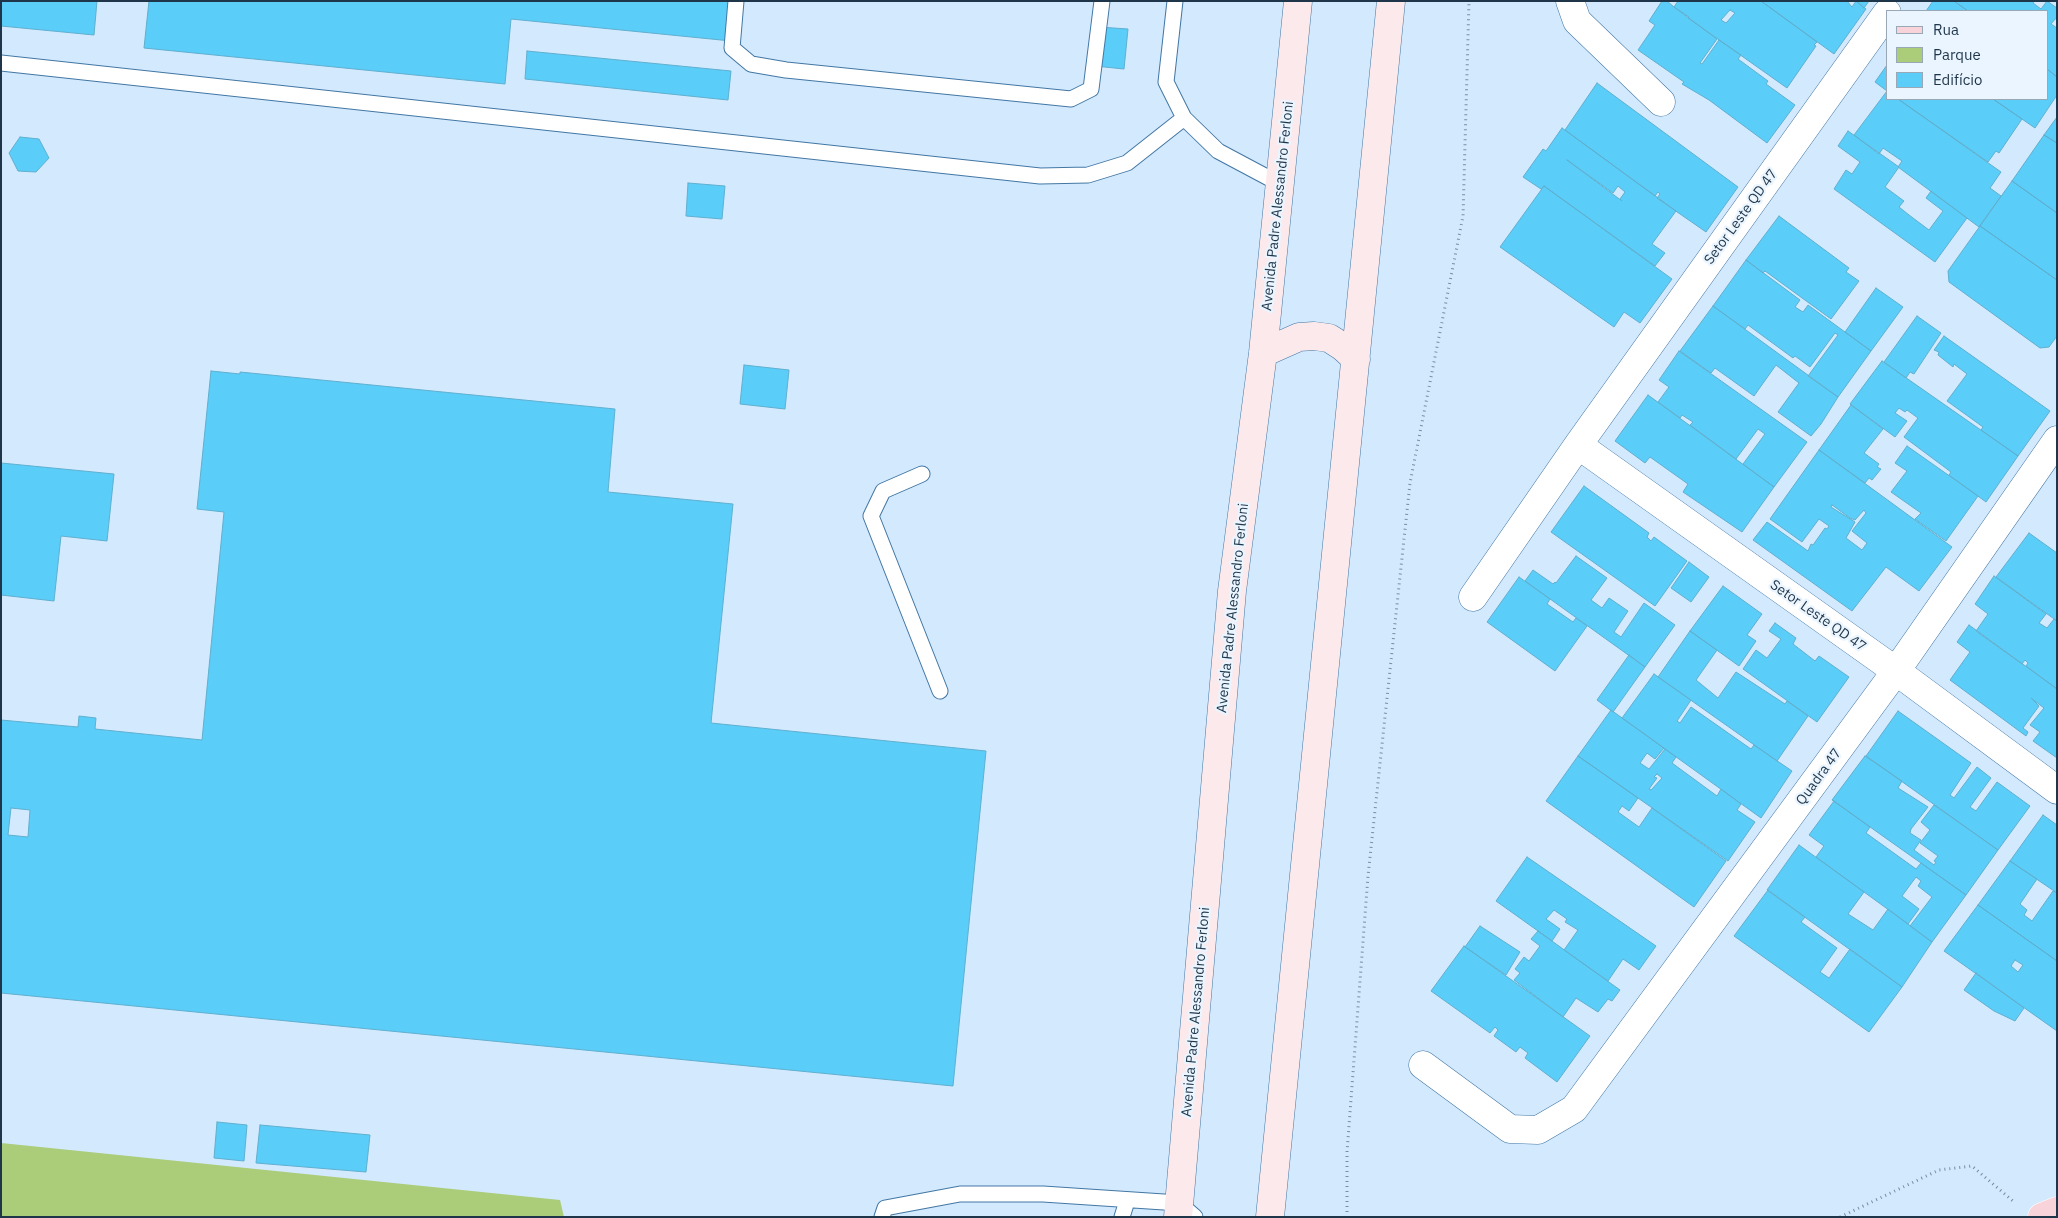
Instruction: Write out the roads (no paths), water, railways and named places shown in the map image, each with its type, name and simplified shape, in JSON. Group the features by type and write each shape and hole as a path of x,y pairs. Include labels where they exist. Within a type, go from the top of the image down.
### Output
{"main road":[{"name":"Avenida Padre Alessandro Ferloni","path":"1184,1212 1232,591 1263,353 1298,1"},
{"path":"1271,1205 1391,1"},
{"path":"1263,353 1298,337 1314,336 1329,338 1356,359"},
{"path":"2042,1217 2057,1211"}],"street":[{"path":"1570,1 1577,21 1661,102"},
{"name":"Setor Leste QD 47","path":"1472,597 1886,13"},
{"name":"Quadra 47","path":"1423,1065 1510,1129 1538,1130 1574,1109 1896,671 2057,440"},
{"name":"Setor Leste QD 47","path":"1578,445 1896,671 2057,790"}],"lane":[{"path":"736,1 732,48 750,64 786,70 1070,99 1091,90 1102,1"},
{"path":"1175,1 1166,82 1184,118 1218,151 1280,184"},
{"path":"1,62 1040,176 1088,175 1127,163 1184,118"},
{"path":"922,474 883,491 870,516 940,691"},
{"path":"882,1217 885,1208 960,1194 1043,1194 1127,1201 1184,1212"},
{"path":"1122,1217 1127,1201"},
{"path":"1256,1217 1271,1205"}]}
